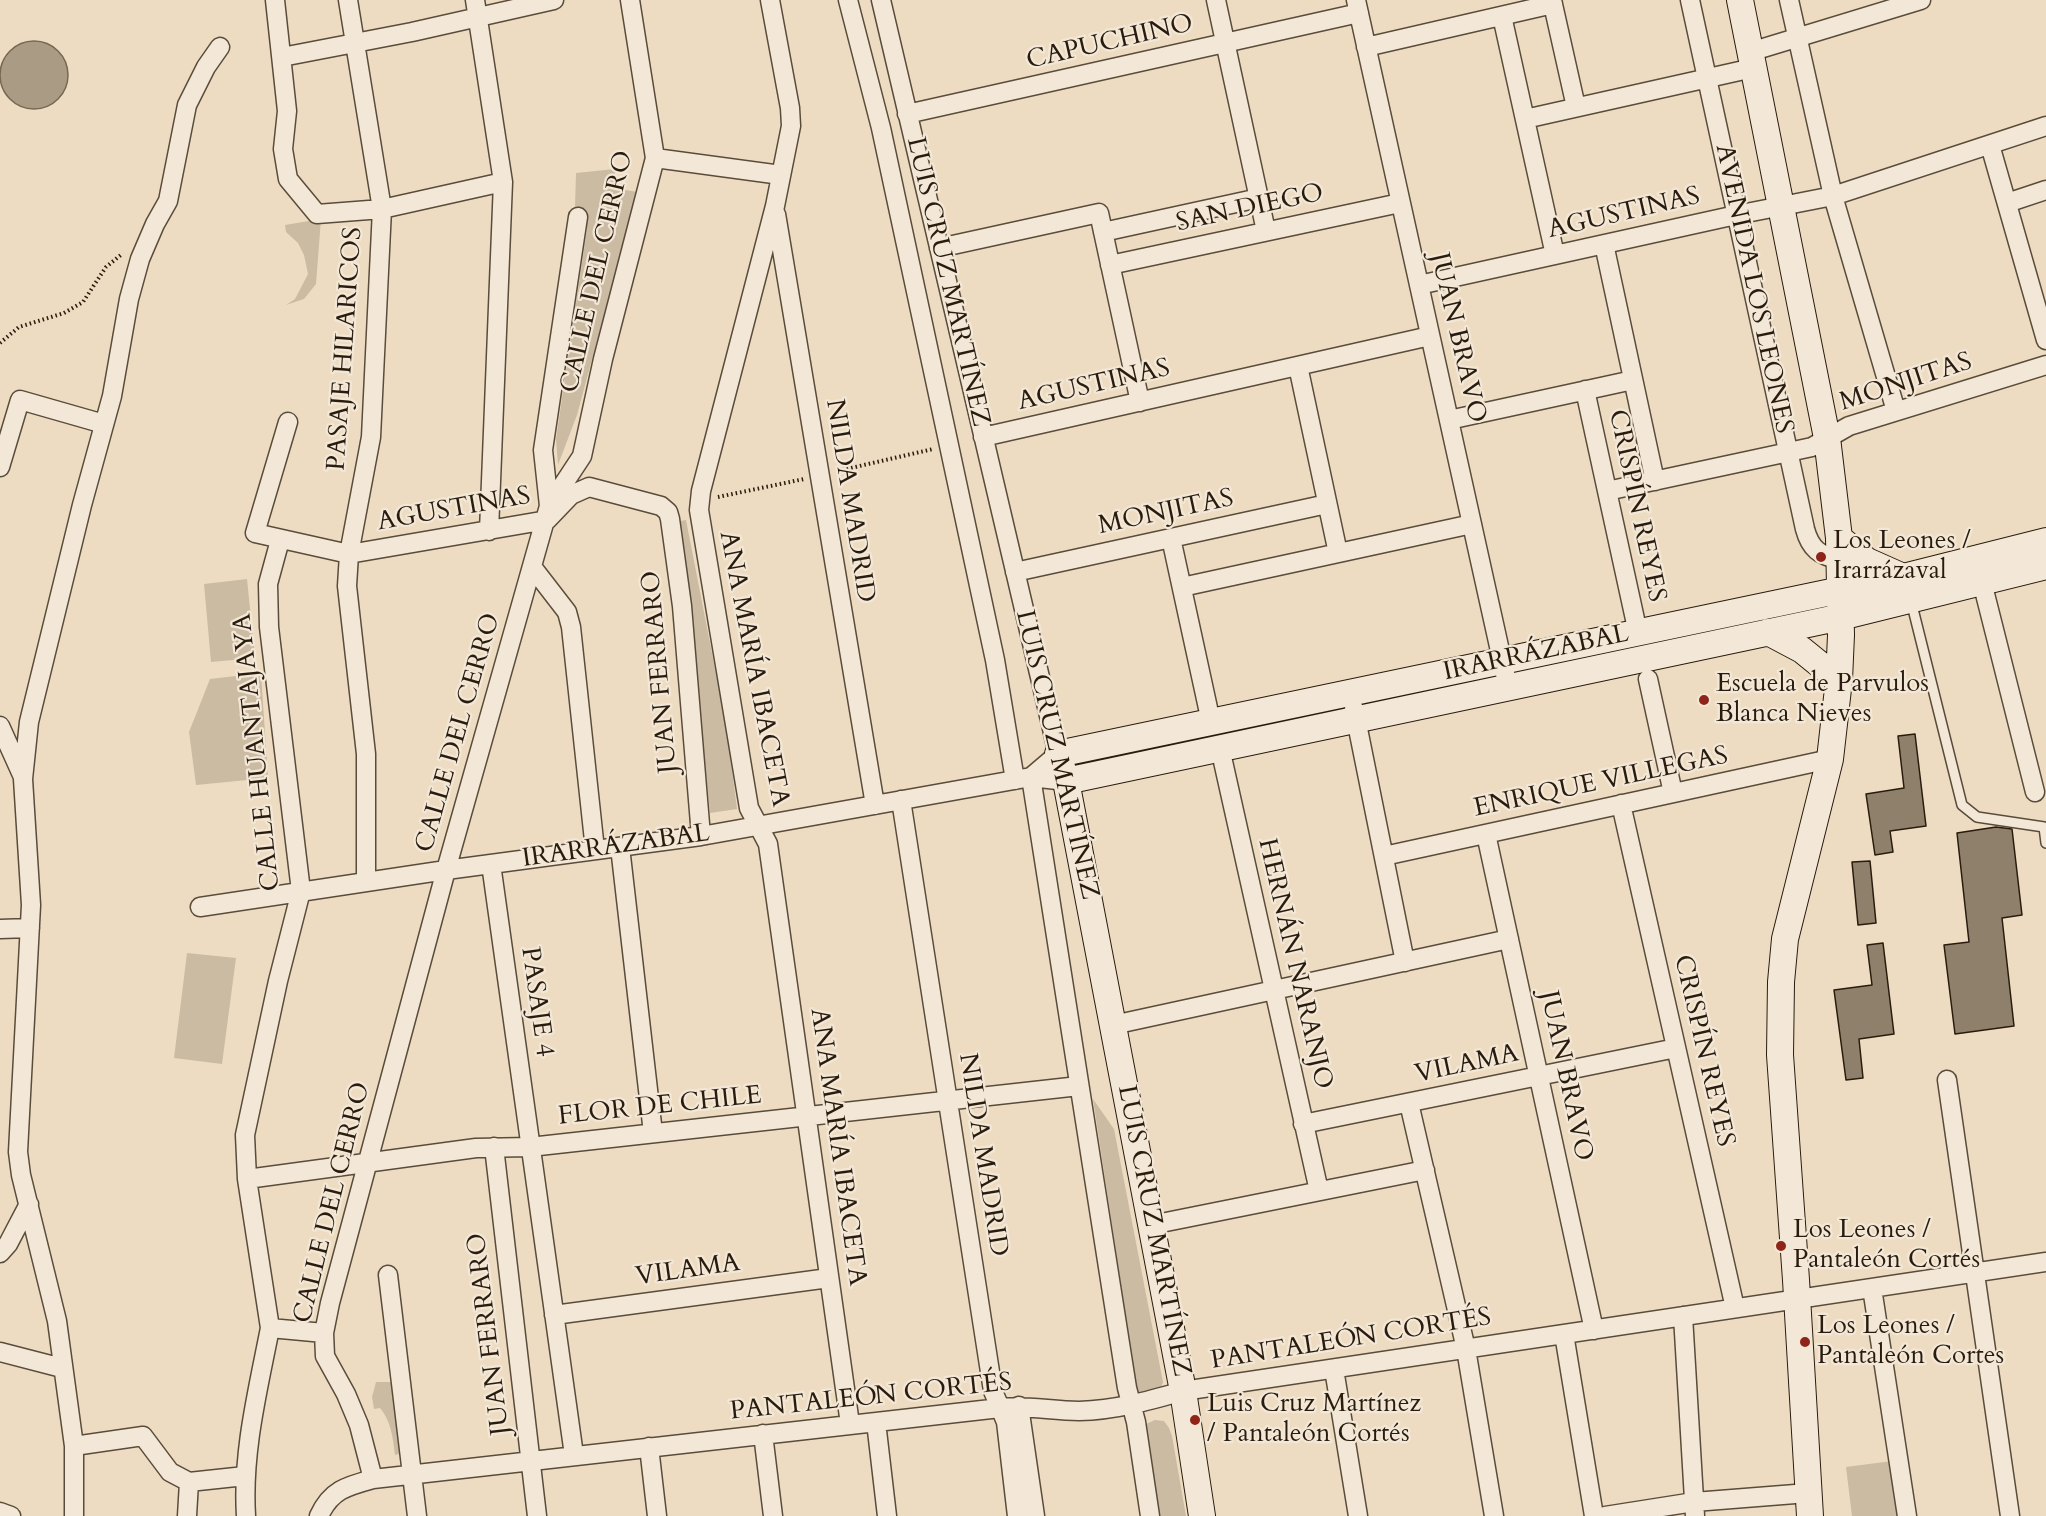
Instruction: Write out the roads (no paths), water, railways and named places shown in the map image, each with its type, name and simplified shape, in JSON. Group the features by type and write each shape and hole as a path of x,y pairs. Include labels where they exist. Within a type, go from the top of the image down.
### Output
{"street":[{"path":"275,0 287,111 283,149 288,179 317,214 382,209 503,182"},
{"name":"PASAJE HILARICOS","path":"348,0 382,209 371,437 349,554 347,586 366,754 366,882"},
{"path":"282,57 355,43 477,8 554,0"},
{"name":"CALLE DEL CERRO","path":"373,1479 359,1425 346,1394 325,1356 324,1333 446,870 548,513 582,456 603,359 655,158 630,0"},
{"name":"ANA MARÍA IBACETA","path":"770,0 790,108 791,126 775,206 699,501 700,524 749,808 768,844 850,1424"},
{"name":"LUIS CRUZ MARTÍNEZ","path":"848,0 881,128 948,445 1023,778 1079,1086 1126,1388 1136,1422 1150,1516"},
{"name":"LUIS CRUZ MARTÍNEZ","path":"881,0 1066,781 1183,1391 1202,1516"},
{"path":"1216,0 1266,231"},
{"name":"AVENIDA LOS LEONES","path":"1690,0 1805,529 1811,545 1824,556 1840,548"},
{"name":"AVENIDA LOS LEONES","path":"1740,0 1827,438 1840,548 1839,680 1830,759 1785,939 1781,982 1780,1055 1809,1505"},
{"path":"1789,0 1833,196 1896,411"},
{"path":"1525,119 1707,78 1798,38 1921,0"},
{"path":"1366,47 1502,16 1552,2 1576,107"},
{"name":"CAPUCHINO","path":"907,114 1225,43 1357,7"},
{"name":"JUAN BRAVO","path":"1357,7 1508,687"},
{"path":"477,8 503,182 489,531"},
{"path":"1502,16 1555,255"},
{"path":"74,1516 74,1446 57,1321 21,1175 18,1152 31,905 23,779 29,722 82,505 112,396 129,299 140,259 168,201 187,105 206,67 220,48"},
{"name":"AGUSTINAS","path":"1419,285 1736,214 1833,196 2046,126"},
{"path":"1990,145 2046,340"},
{"path":"655,158 782,175"},
{"path":"2007,203 2046,190"},
{"name":"SAN DIEGO","path":"1103,232 1259,198"},
{"name":"SAN DIEGO","path":"1110,265 1400,202"},
{"name":"NILDA MADRID","path":"775,206 874,805"},
{"path":"939,248 1099,213 1140,402"},
{"path":"548,513 543,450 578,218"},
{"name":"CRISPÍN REYES","path":"1604,244 1655,481"},
{"name":"AGUSTINAS","path":"983,437 1430,336"},
{"name":"MONJITAS","path":"1607,491 1812,447 1849,426 2046,365"},
{"path":"1298,366 1338,553"},
{"path":"1449,420 1633,380"},
{"name":"CRISPÍN REYES","path":"1585,390 1638,633"},
{"path":"0,467 20,400 104,424"},
{"path":"280,540 255,533 288,422"},
{"name":"AGUSTINAS","path":"280,540 349,554 489,531 548,513 571,495 589,487 661,506"},
{"name":"MONJITAS","path":"1015,572 1328,504"},
{"name":"JUAN FERRARO","path":"661,506 668,512 670,519 680,586 701,836"},
{"path":"1182,587 1472,524"},
{"path":"1171,538 1211,722"},
{"name":"CALLE HUANTAJAYA","path":"246,1516 245,1476 248,1445 270,1328 247,1179 245,1135 278,981 301,891 269,627 268,584 280,540"},
{"name":"IRARRÁZABAL","path":"200,907 446,870 701,836 1023,778 1066,781 1841,617 1907,588 2046,541"},
{"path":"1840,548 1867,561 1907,588"},
{"name":"IRARRÁZABAL","path":"1023,778 1058,754 1502,661 1841,591 1982,582 2046,566"},
{"path":"533,568 567,612 571,627 595,850"},
{"path":"1982,582 2035,792"},
{"path":"1768,632 1802,650 1839,680"},
{"path":"1648,679 1672,794"},
{"path":"1351,693 1405,962"},
{"path":"0,726 23,779"},
{"name":"HERNÁN NARANJO","path":"1220,748 1319,1191"},
{"name":"ENRIQUE VILLEGAS","path":"1384,856 1830,759"},
{"name":"NILDA MADRID","path":"901,800 993,1391 1006,1422 1017,1516"},
{"name":"CRISPÍN REYES","path":"1621,804 1736,1308"},
{"name":"JUAN BRAVO","path":"1486,834 1594,1330"},
{"path":"620,847 653,1134"},
{"name":"PASAJE 4","path":"491,864 530,1147"},
{"path":"0,929 30,928"},
{"path":"1113,1025 1509,939"},
{"name":"VILAMA","path":"1304,1124 1676,1048"},
{"path":"1947,1080 2010,1516"},
{"name":"FLOR DE CHILE","path":"247,1179 494,1147 530,1147 1079,1086"},
{"path":"1409,1103 1466,1349 1494,1516"},
{"name":"JUAN FERRARO","path":"494,1147 537,1516"},
{"path":"530,1147 574,1455"},
{"path":"1151,1224 1425,1170"},
{"path":"0,1253 8,1244 29,1204"},
{"name":"PANTALEÓN CORTÉS","path":"319,1516 327,1500 346,1486 373,1479 1019,1406 1076,1411 1104,1410 1132,1406 1183,1391 2046,1262"},
{"path":"387,1275 417,1516"},
{"name":"VILAMA","path":"554,1315 830,1278"},
{"path":"1872,1288 1907,1516"},
{"path":"1683,1316 1695,1509"},
{"path":"270,1328 324,1333"},
{"path":"1564,1334 1594,1516"},
{"path":"0,1352 62,1368"},
{"path":"1334,1369 1358,1516"},
{"path":"1019,1406 1035,1516"},
{"path":"876,1422 887,1516"},
{"path":"763,1434 773,1516"},
{"path":"74,1446 143,1436 170,1472 189,1482 245,1476"},
{"path":"649,1447 657,1516"},
{"path":"187,1516 189,1482"},
{"path":"1605,1516 1695,1509 1809,1505"},
{"path":"0,1512 11,1516"}],"lane":[{"path":"1907,588 1962,805 1977,817 2044,827 2046,843"}],"place":[{"name":"Los Leones / Irarrázaval","path":"1821,557"},
{"name":"Escuela de Parvulos Blanca Nieves","path":"1704,700"},
{"name":"Los Leones / Pantaleón Cortés","path":"1781,1246"},
{"name":"Los Leones / Pantaleón Cortes","path":"1805,1342"},
{"name":"Luis Cruz Martínez / Pantaleón Cortés","path":"1195,1420"}]}
